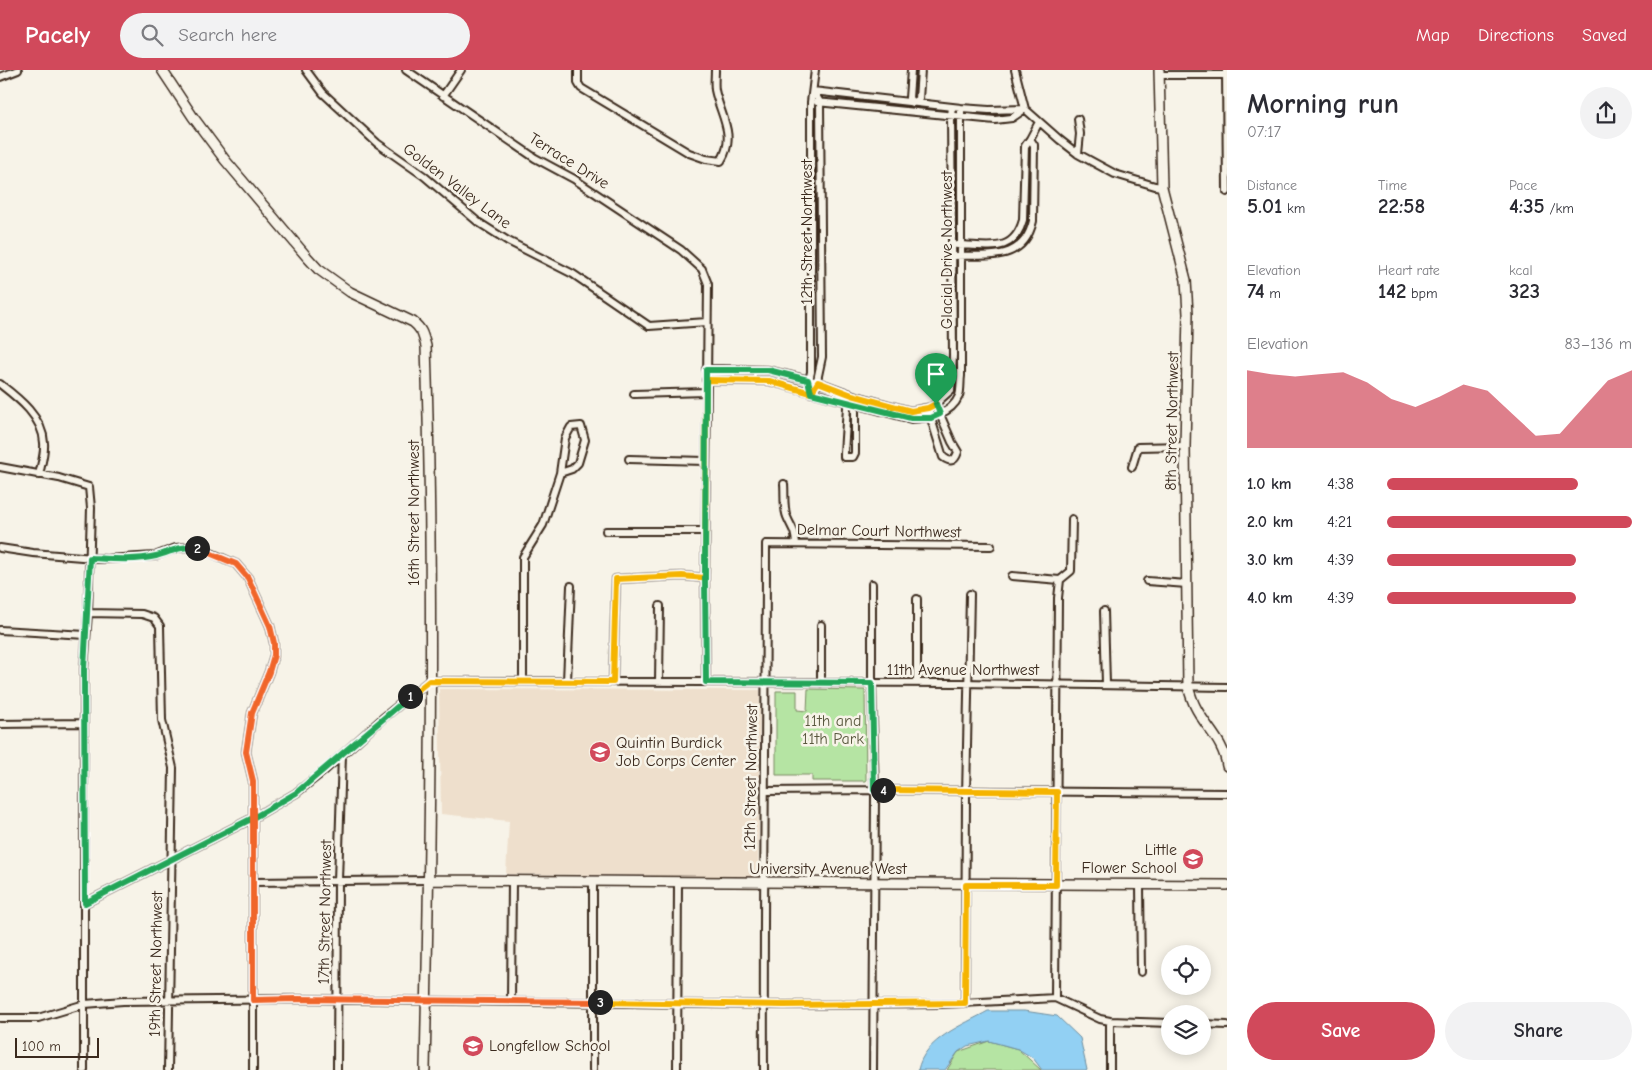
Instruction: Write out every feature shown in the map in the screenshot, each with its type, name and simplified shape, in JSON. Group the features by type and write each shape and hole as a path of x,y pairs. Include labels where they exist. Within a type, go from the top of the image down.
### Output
{"street":[{"path":"0,77 18,70"},
{"name":"16th Street Northwest","path":"162,70 193,117 225,160 318,269 350,292 413,322 421,329 426,346 429,454 430,739 425,1070"},
{"name":"Golden Valley Lane","path":"306,70 323,93 377,142 424,176 478,222 508,241 573,274 649,326 707,322"},
{"name":"Terrace Drive","path":"406,70 535,158 574,179 681,250 702,269 708,284 707,322"},
{"path":"443,96 461,70"},
{"path":"578,70 578,83 581,88 689,153 706,159 721,161 727,152 728,128 715,89 715,70"},
{"path":"811,393 808,380 811,372 811,102 815,70"},
{"path":"911,70 909,98 913,103 912,112"},
{"path":"913,103 919,99 921,70"},
{"path":"1015,70 1025,109 1078,154 1114,174 1162,187"},
{"path":"1159,73 1226,72 1227,192"},
{"name":"8th Street Northwest","path":"1159,73 1162,187 1186,280 1188,353 1185,446 1188,687 1195,707 1217,738 1227,766"},
{"path":"813,91 820,102"},
{"path":"813,91 961,108 989,110 1025,109"},
{"path":"811,102 994,120 1012,118 1025,109"},
{"name":"12th Street Northwest","path":"811,393 818,382 822,357 820,102"},
{"path":"706,370 768,370 818,382 852,395 911,411 928,408 936,404 951,390 953,355 951,256 952,107"},
{"name":"Glacial Drive Northwest","path":"706,380 769,381 905,417 931,418 949,409 959,395 961,376 961,108"},
{"path":"1078,119 1080,134 1078,154"},
{"path":"951,246 997,246 1007,244 1015,238 1021,229 1023,220 1024,146 1039,122"},
{"path":"951,256 1009,253 1021,244 1030,232 1033,221 1034,146 1030,139"},
{"path":"706,682 707,322"},
{"path":"0,384 32,413 40,426 44,442 39,475"},
{"path":"634,394 706,392"},
{"path":"852,395 852,403 855,410 855,453 854,457 848,458 844,457 847,408 852,403"},
{"path":"928,408 944,457 948,461 952,461 958,452 936,404"},
{"path":"522,681 523,556 543,525 560,472 565,438 571,427 581,426 585,440 578,463 572,469 560,472"},
{"path":"1132,467 1138,447 1185,446"},
{"path":"629,458 706,461"},
{"path":"0,467 59,478 89,487 91,508 90,558 84,724 84,1070"},
{"path":"784,484 785,509 787,518 795,530 796,544"},
{"path":"1012,576 1060,580 1071,571 1072,518"},
{"path":"606,532 705,531"},
{"name":"12th Street Northwest","path":"764,1070 763,883 766,791 766,544"},
{"name":"Delmar Court Northwest","path":"766,544 991,546"},
{"path":"0,548 90,558 130,558 156,556 176,548 188,547 202,549 236,564 248,578 270,626 274,643 274,655 269,672 252,713 246,752 253,781 253,1070"},
{"path":"613,682 616,579 682,576 705,578"},
{"path":"1055,998 1058,598 1060,580"},
{"path":"1147,581 1187,584"},
{"path":"872,584 874,790 873,1070"},
{"path":"567,681 571,586"},
{"path":"965,1003 966,790 970,594"},
{"path":"917,599 917,683"},
{"path":"659,682 660,606"},
{"path":"1104,610 1106,684"},
{"name":"19th Street Northwest","path":"88,613 142,614 154,618 160,626 162,720 173,768 168,1070"},
{"path":"821,625 821,683"},
{"path":"0,630 86,635"},
{"path":"85,903 253,818 296,793 429,681"},
{"name":"11th Avenue Northwest","path":"429,681 1106,684 1227,687"},
{"path":"0,724 84,724"},
{"name":"17th Street Northwest","path":"337,1070 338,881 342,755"},
{"path":"766,791 966,790 1227,793"},
{"path":"254,882 428,880"},
{"name":"University Avenue West","path":"428,880 1227,886"},
{"path":"511,1001 512,881"},
{"path":"593,1070 594,882"},
{"path":"677,1070 678,882"},
{"path":"1140,886 1141,972"},
{"path":"0,1018 38,1018 85,1004 123,1001 425,1000 942,1004 1055,998 1100,1019 1161,1023"},
{"path":"1110,1021 1110,1070"},
{"path":"1211,1024 1227,1025"}],"shaded area":[{"name":"Quintin Burdick Job Corps Center","path":"439,689 760,690 758,877 506,874 509,821 441,814"}],"green space":[{"name":"11th and 11th Park","path":"808,689 865,690 866,781 812,781 812,775 776,775 776,691 797,691 797,710 807,711"},
{"path":"989,1041 1018,1049 1041,1070 947,1070 958,1052"}],"water":[{"path":"988,1011 1024,1011 1057,1016 1080,1038 1087,1070 1042,1070 1033,1058 1018,1049 989,1041 967,1046 958,1052 945,1070 918,1070 922,1059 936,1041"}],"place":[{"name":"Quintin Burdick Job Corps Center","path":"600,752"},
{"name":"Little Flower School","path":"1193,859"},
{"name":"Longfellow School","path":"473,1046"}],"route":[{"path":"936,404 932,408 911,411 852,395 818,382 811,393 769,381 706,380 705,578 682,576 616,579 613,682 429,681 296,793 253,818 85,903 84,669 90,558 156,556 176,548 188,547 202,549 236,564 248,578 270,626 274,643 274,655 269,672 252,713 246,752 253,781 253,818 254,882 253,1000 425,1000 784,1005 965,1003 966,885 1056,885 1057,792 874,790 872,683 706,682 705,578 706,370 768,370 808,380 811,393 911,418 931,418 940,414 936,404"}]}
